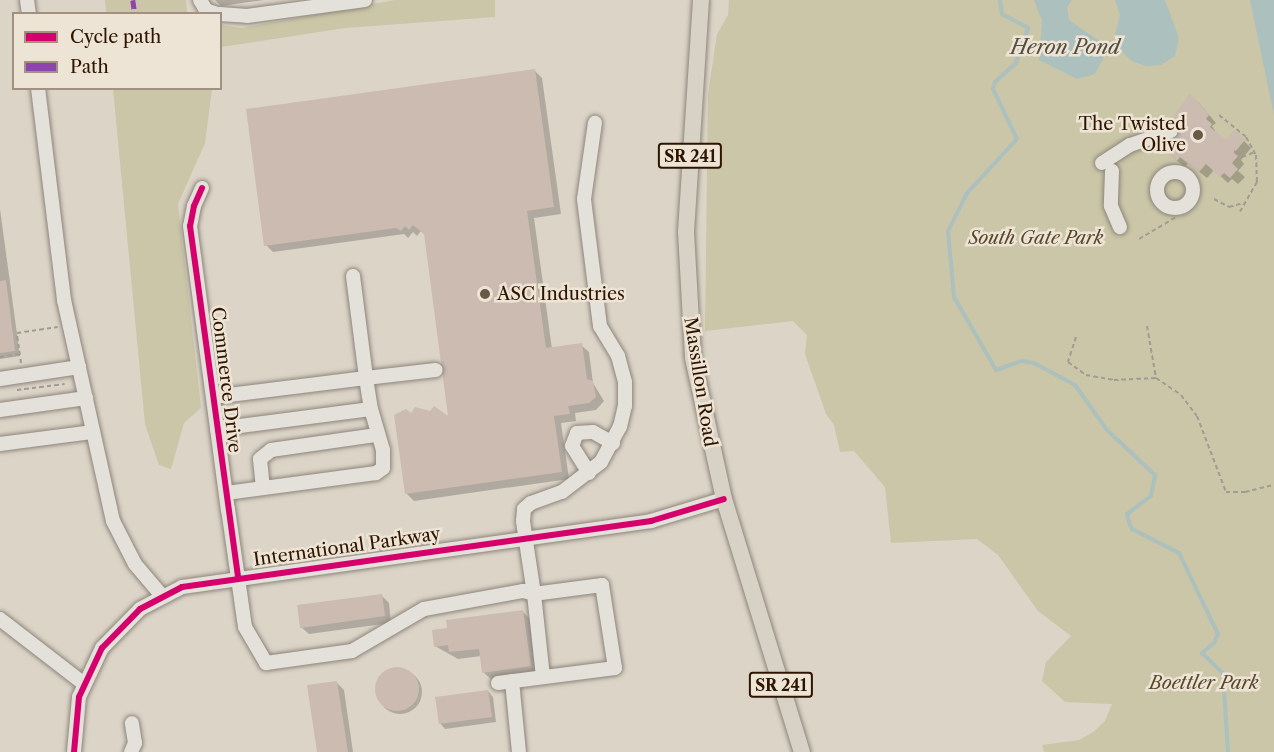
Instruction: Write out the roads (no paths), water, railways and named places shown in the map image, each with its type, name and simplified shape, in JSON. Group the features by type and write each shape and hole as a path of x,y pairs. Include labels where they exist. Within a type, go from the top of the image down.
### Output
{"main road":[{"name":"Massillon Road","path":"701,0 686,232 688,312 700,405 724,500 801,752"}],"street":[{"path":"200,0 206,9 214,12"},
{"path":"222,14 247,16 365,0"},
{"path":"38,90 70,326 113,521 135,564 162,596"},
{"path":"543,677 524,509 562,492 590,473 613,443 625,406 625,382 618,356 600,326 584,200 595,123"},
{"path":"1120,226 1112,206 1107,167 1130,145 1171,131"},
{"name":"Commerce Drive","path":"202,188 194,206 190,226 217,429 245,627 266,663 352,651 424,609 482,596 524,591 534,594"},
{"path":"226,493 376,473 383,468 384,460 366,378 353,276"},
{"path":"0,379 79,367"},
{"path":"213,397 436,370"},
{"path":"0,410 86,398"},
{"path":"217,429 371,409"},
{"path":"0,444 93,432"},
{"path":"590,473 572,446 577,433 593,432 613,443"},
{"path":"263,488 261,459 271,450 377,435"},
{"name":"International Parkway","path":"74,752 77,711 84,684 102,648 120,626 162,596 196,583 651,521 724,500"},
{"path":"519,752 505,682 615,668 602,585 534,594"},
{"path":"0,619 84,684"},
{"path":"131,752 135,743 132,723"}],"water":[{"name":"Heron Pond","path":"1034,0 1072,0 1067,7 1069,20 1102,43 1104,57 1095,74 1077,79 1039,60 1042,21"},
{"name":"Heron Pond","path":"1115,0 1165,0 1179,38 1175,56 1161,65 1146,66 1132,61 1120,50 1115,36 1120,15"},
{"path":"1250,0 1274,0 1274,115"}],"waterway":[{"path":"1000,0 1002,14 1028,28 1016,63 995,82 993,89 1017,139 967,193 948,231 954,297 996,370 1022,361 1034,363 1075,385 1107,430 1155,475 1151,496 1127,514 1129,522 1132,529 1179,553 1218,634 1214,643 1202,653 1223,673 1228,752"}],"place":[{"name":"The Twisted Olive","path":"1198,135"},
{"name":"ASC Industries","path":"485,294"}],"park label":[{"name":"South Gate Park","path":"1036,238"},
{"name":"Boettler Park","path":"1204,683"}]}
